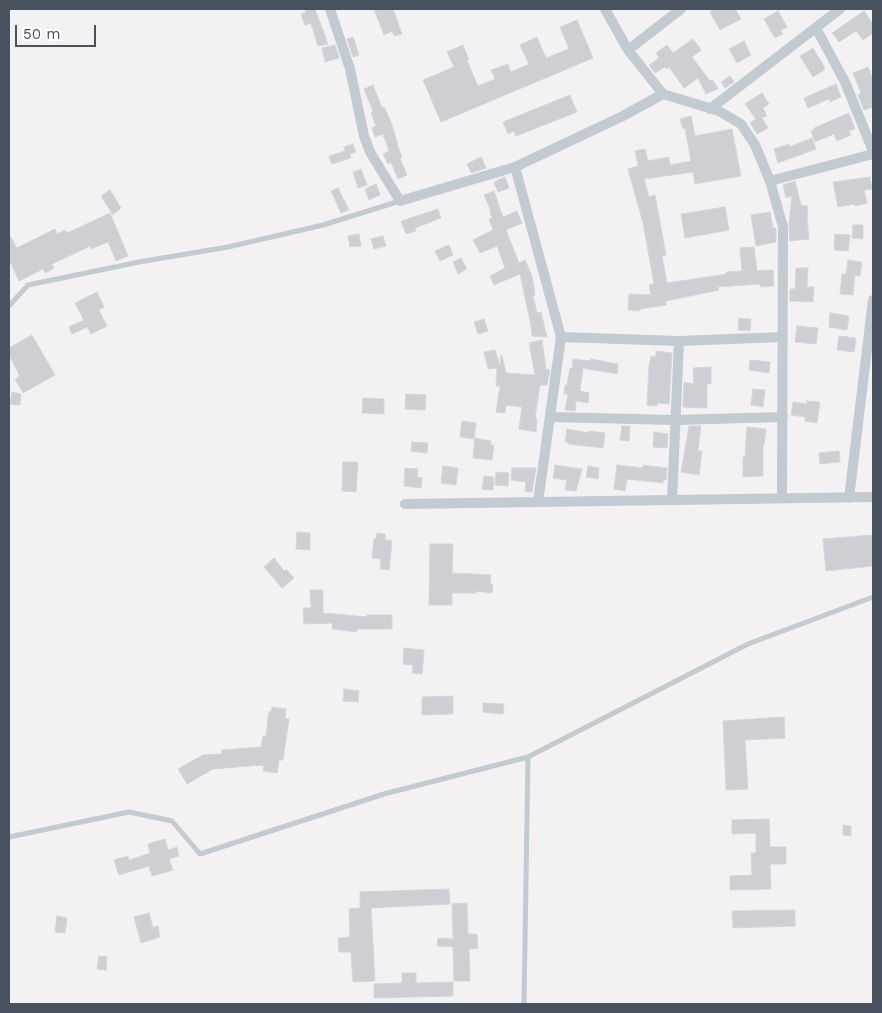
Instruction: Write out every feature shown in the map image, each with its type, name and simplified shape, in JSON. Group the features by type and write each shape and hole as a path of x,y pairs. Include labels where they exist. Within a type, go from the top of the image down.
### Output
{"street":[{"path":"330,9 350,70 364,136 370,152 400,201 515,167 623,116 663,94"},
{"path":"605,9 628,50 663,94 719,111 741,124 755,145 770,181 783,227 782,498"},
{"path":"628,50 681,9"},
{"path":"710,109 840,9"},
{"path":"770,181 873,152 845,82 816,28"},
{"path":"515,167 561,337 538,502"},
{"path":"849,498 873,300"},
{"path":"561,337 679,342 783,338"},
{"path":"672,500 679,342"},
{"path":"550,417 675,420 783,417"},
{"path":"405,504 873,497"}],"lane":[{"path":"9,306 28,285 139,262 228,247 323,225 400,201"},
{"path":"9,837 129,812 172,821 200,854 384,794 528,757 748,644 873,597"},
{"path":"524,1004 528,757"}],"building":[{"path":"305,9 315,9 328,44 318,46 311,23 305,25 301,14 306,12"},
{"path":"374,9 393,9 402,34 394,36 392,31 384,35"},
{"path":"715,9 735,9 741,19 720,30 710,12"},
{"path":"778,11 787,27 781,30 783,34 775,38 764,19"},
{"path":"864,11 873,24 873,33 863,40 856,31 839,42 832,33"},
{"path":"577,20 593,58 441,122 423,80 454,67 447,52 463,45 469,60 467,61 478,86 495,79 491,70 508,64 511,72 529,64 520,45 537,37 546,58 569,49 560,27"},
{"path":"353,37 359,55 353,57 347,39"},
{"path":"693,39 701,50 692,57 710,81 713,80 718,89 706,94 698,78 684,88 669,67 667,69 665,67 655,73 649,65 659,58 656,53 667,45 673,53"},
{"path":"744,41 751,55 737,63 729,49"},
{"path":"335,45 339,58 325,62 322,48"},
{"path":"813,48 824,66 824,70 813,77 800,56"},
{"path":"868,67 873,80 873,107 864,110 858,95 861,93 853,73"},
{"path":"730,76 734,82 725,88 721,82"},
{"path":"836,84 841,97 830,102 829,99 808,108 804,98"},
{"path":"373,85 382,108 384,107 391,122 402,157 400,158 407,175 398,179 391,162 388,164 383,154 389,151 383,134 375,137 372,128 376,126 371,112 373,111 364,89"},
{"path":"762,93 769,104 763,108 767,116 762,118 768,128 757,134 750,123 756,119 745,104"},
{"path":"570,95 577,112 516,136 514,131 508,134 503,122"},
{"path":"849,113 855,129 849,131 851,135 837,141 834,134 815,142 811,131 814,128"},
{"path":"691,116 695,136 732,129 741,176 695,184 693,172 644,179 649,197 655,195 666,255 662,256 667,283 727,274 726,272 742,271 740,248 754,247 757,271 773,270 774,286 760,287 760,284 718,287 719,290 666,301 666,305 640,309 640,311 628,310 629,294 651,295 649,285 654,284 643,223 628,169 638,166 635,151 645,149 648,161 669,157 670,165 691,161 685,128 683,129 680,119"},
{"path":"812,138 816,149 778,163 774,149 789,144 789,147"},
{"path":"353,144 356,152 350,154 351,158 332,164 329,156 345,151 344,147"},
{"path":"481,157 486,168 471,173 467,164"},
{"path":"361,169 367,185 358,188 353,172"},
{"path":"505,177 509,188 498,192 494,182"},
{"path":"870,177 872,189 864,190 867,203 838,207 833,182"},
{"path":"795,181 801,205 808,206 809,239 790,241 789,224 792,196 786,198 783,185"},
{"path":"376,184 380,195 369,200 365,189"},
{"path":"338,188 349,210 341,213 331,191"},
{"path":"110,190 121,208 113,215 101,196"},
{"path":"494,191 503,217 517,211 522,223 506,230 519,263 525,260 532,276 535,295 533,296 537,313 541,312 547,337 532,336 520,274 494,285 490,276 505,268 497,246 480,253 473,240 493,230 489,219 492,218 491,211 484,195"},
{"path":"725,207 729,230 685,238 681,214"},
{"path":"438,209 441,218 415,228 416,231 406,234 401,221"},
{"path":"770,212 773,228 776,228 776,242 756,246 751,215"},
{"path":"110,213 128,256 116,261 108,242 91,249 90,246 52,264 54,268 45,273 43,269 19,281 9,259 9,234 17,248 55,229 57,234 65,230 67,233"},
{"path":"853,225 863,225 863,239 852,238"},
{"path":"359,234 361,246 350,247 348,236"},
{"path":"835,234 850,235 848,251 834,250"},
{"path":"383,236 386,246 374,249 371,239"},
{"path":"449,245 453,255 440,261 435,251"},
{"path":"461,258 467,269 458,274 453,262"},
{"path":"848,260 862,262 860,276 855,275 853,295 840,294 842,274 846,274"},
{"path":"796,268 808,268 807,287 814,287 813,302 790,301 790,289 795,289"},
{"path":"97,292 104,307 99,310 107,326 91,334 87,327 72,334 69,327 84,320 75,303"},
{"path":"830,313 849,316 847,330 829,327"},
{"path":"739,318 751,319 750,331 738,330"},
{"path":"484,319 488,331 478,334 474,322"},
{"path":"797,326 818,328 816,344 795,342"},
{"path":"32,335 55,375 23,393 15,379 20,376 9,355 9,348"},
{"path":"839,336 856,338 854,352 837,350"},
{"path":"542,340 546,369 550,370 547,385 540,385 535,418 537,418 536,432 519,429 522,407 506,405 505,413 496,412 500,386 496,386 497,368 488,369 484,352 495,350 500,365 502,355 506,373 535,375 529,343"},
{"path":"656,351 672,353 669,404 657,403 657,406 647,405 649,366 651,356 656,357"},
{"path":"573,359 590,361 591,359 618,364 617,374 583,368 580,391 589,393 588,403 576,401 575,411 565,410 568,394 564,394 570,368 572,369"},
{"path":"750,360 770,362 769,373 749,370"},
{"path":"711,367 711,384 707,384 707,408 683,407 684,382 694,384 693,368"},
{"path":"753,389 765,390 763,407 751,405"},
{"path":"12,392 21,394 20,405 10,404"},
{"path":"406,394 426,395 425,410 405,409"},
{"path":"363,398 384,399 384,414 362,413"},
{"path":"807,401 820,402 817,423 805,421 805,417 791,415 793,402 807,404"},
{"path":"462,421 476,423 474,439 460,437"},
{"path":"622,426 630,426 629,441 620,440"},
{"path":"689,426 701,426 698,451 702,451 699,475 681,472"},
{"path":"747,427 766,429 763,445 763,476 743,477 743,457 745,457"},
{"path":"567,429 589,433 589,431 605,433 603,448 568,444 568,442 565,442"},
{"path":"654,432 668,434 667,448 653,447"},
{"path":"475,438 491,441 490,445 494,445 492,460 473,458"},
{"path":"412,442 428,443 427,453 411,451"},
{"path":"839,451 840,462 820,464 819,453"},
{"path":"343,462 358,462 356,492 342,491"},
{"path":"555,465 582,469 576,491 565,490 567,480 553,478"},
{"path":"617,465 643,468 643,465 667,468 666,480 663,480 663,483 627,479 625,491 614,489"},
{"path":"443,466 458,468 456,485 441,483"},
{"path":"588,466 599,468 598,479 586,477"},
{"path":"405,468 418,469 417,477 422,478 421,488 404,486"},
{"path":"512,468 536,468 532,492 525,492 526,482 511,480"},
{"path":"496,472 509,473 508,486 495,485"},
{"path":"484,476 494,477 493,490 482,489"},
{"path":"297,532 310,533 310,550 296,549"},
{"path":"377,533 385,534 385,540 392,541 389,570 380,569 381,559 372,558 374,539 376,539"},
{"path":"873,535 873,566 826,571 823,539"},
{"path":"430,544 453,544 452,573 491,575 492,593 476,591 476,593 452,593 452,605 429,605"},
{"path":"274,558 284,571 286,569 294,578 282,588 264,567"},
{"path":"310,590 323,590 323,613 367,617 367,615 392,615 392,629 357,629 357,632 332,629 333,623 304,624 303,608 311,608"},
{"path":"404,648 424,650 422,674 412,673 413,665 403,664"},
{"path":"344,689 359,691 358,702 343,701"},
{"path":"453,696 453,714 422,715 422,697"},
{"path":"483,703 504,704 503,714 483,712"},
{"path":"272,707 286,709 285,719 289,719 283,760 279,760 277,773 263,771 264,765 213,769 187,784 178,769 203,755 222,754 222,750 261,747 263,736 266,736 269,711 271,712"},
{"path":"784,717 785,738 745,740 748,789 726,790 723,721"},
{"path":"769,819 770,847 786,847 786,864 770,864 771,889 730,890 730,876 752,875 751,853 756,853 756,833 732,834 732,820"},
{"path":"843,825 851,826 851,836 843,835"},
{"path":"165,839 168,850 177,847 179,856 169,859 173,870 152,876 149,866 119,875 114,860 128,856 129,860 150,853 148,844"},
{"path":"449,889 450,904 371,908 375,981 353,982 351,952 339,952 338,938 350,937 349,909 360,908 360,892"},
{"path":"467,903 468,934 477,934 478,948 469,949 470,981 454,981 453,947 437,946 438,938 453,939 452,904"},
{"path":"795,910 795,926 733,928 732,911"},
{"path":"149,913 153,928 158,926 160,937 141,943 134,917"},
{"path":"57,916 67,918 65,933 55,932"},
{"path":"99,956 107,957 106,970 97,969"},
{"path":"402,973 416,973 416,983 453,982 453,996 374,998 374,984 402,983"}]}
